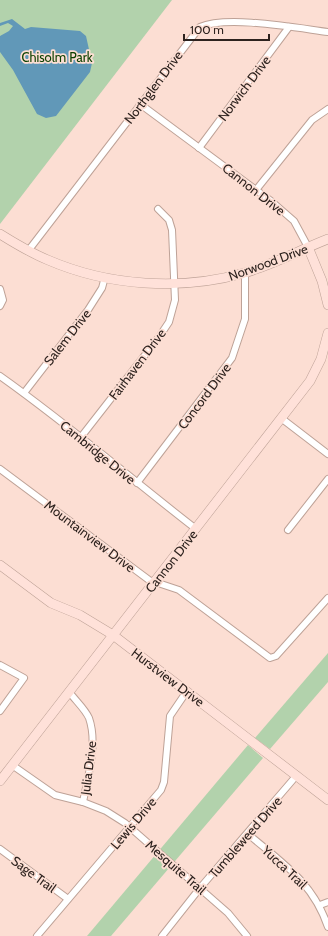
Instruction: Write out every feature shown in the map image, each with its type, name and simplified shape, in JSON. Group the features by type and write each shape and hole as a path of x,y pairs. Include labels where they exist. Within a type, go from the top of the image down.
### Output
{"street":[{"name":"Northglen Drive","path":"28,251 200,27 207,24 222,23 289,27 328,32"},
{"name":"Norwich Drive","path":"199,148 289,27"},
{"name":"Cannon Drive","path":"140,104 256,190 294,221 308,247 322,281 328,305"},
{"path":"256,190 312,120 328,109"},
{"name":"Fairhaven Drive","path":"82,437 169,322 175,300 172,230 169,220 158,209"},
{"name":"Norwood Drive","path":"0,234 28,251 67,268 105,277 146,283 206,281 245,272 328,239"},
{"name":"Concord Drive","path":"137,483 232,358 245,319 245,272"},
{"name":"Salem Drive","path":"24,393 88,310 102,288 105,277"},
{"path":"0,289 4,300 0,306"},
{"name":"Cannon Drive","path":"0,782 310,380 321,359 328,333"},
{"name":"Cambridge Drive","path":"0,376 82,437 137,483 196,529"},
{"path":"281,418 328,454"},
{"name":"Mountainview Drive","path":"0,469 154,584 179,590 272,658 276,656 328,598"},
{"path":"288,530 328,479"},
{"name":"Hurstview Drive","path":"0,565 51,603 88,619 113,635 328,800"},
{"path":"0,665 24,678 0,711"},
{"name":"Lewis Drive","path":"37,936 155,798 164,782 170,716 187,691"},
{"name":"Julia Drive","path":"70,693 85,712 92,729 91,753 83,802"},
{"name":"Mesquite Trail","path":"12,765 55,795 83,802 106,811 130,828 228,913 247,936"},
{"name":"Tumbleweed Drive","path":"162,936 200,888 248,834 297,775"},
{"name":"Yucca Trail","path":"248,834 295,874 309,888 320,906 328,927"},
{"name":"Sage Trail","path":"0,849 68,899"},
{"path":"320,906 328,902"}],"green space":[{"name":"Chisolm Park","path":"0,0 172,0 0,224"},
{"path":"328,653 328,682 270,749 255,738"},
{"path":"248,745 263,758 111,936 87,936"}],"water":[{"path":"12,19 25,29 31,27 80,31 86,36 92,63 90,72 56,116 46,118 37,114 13,70 0,52 0,36 9,31 13,26 8,23 0,26 0,23"}]}
